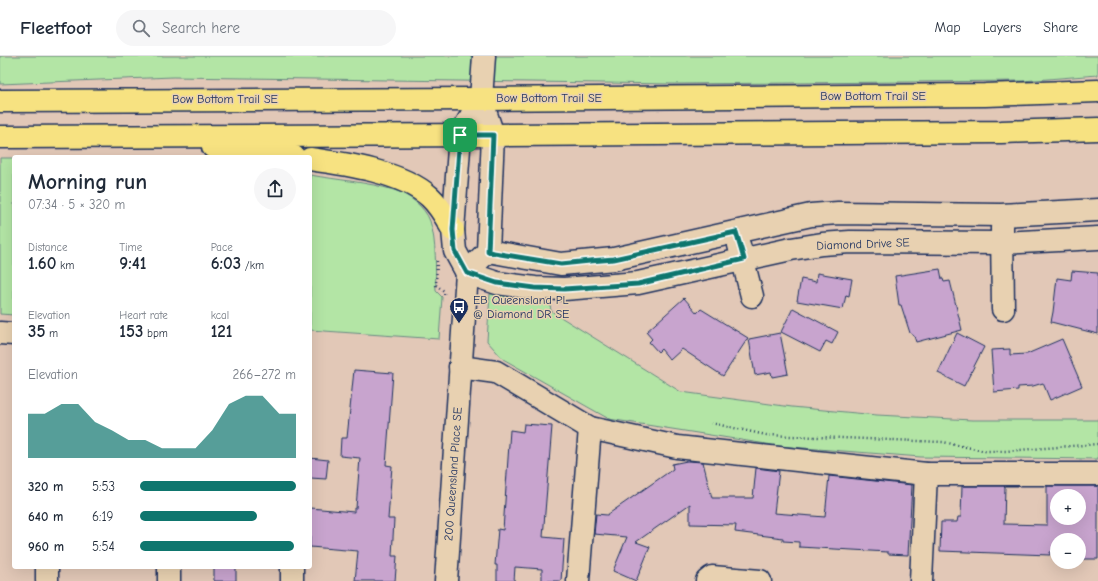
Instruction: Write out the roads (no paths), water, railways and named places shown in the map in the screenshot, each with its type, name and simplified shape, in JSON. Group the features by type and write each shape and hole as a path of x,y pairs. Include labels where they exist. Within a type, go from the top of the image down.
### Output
{"main road":[{"name":"Bow Bottom Trail SE","path":"0,101 985,96 1098,91"},
{"path":"0,137 1001,132 1098,129"},
{"path":"119,136 277,155"},
{"path":"312,159 381,174 413,186 438,205 453,230"}],"street":[{"path":"481,98 460,135 453,230 455,251 467,273 488,252 493,135 481,98 484,56"},
{"path":"488,252 561,264 614,259 803,216 838,213 1001,215 1098,210"},
{"path":"1001,215 1003,309"},
{"path":"736,232 744,259 752,296"},
{"name":"Diamond Drive SE","path":"467,273 497,283 535,288 564,289 638,284 791,249 850,242 1002,243 1098,238"},
{"name":"200 Queensland Place SE","path":"446,581 461,337 467,273"},
{"path":"0,333 12,334"},
{"path":"460,367 496,372 590,428 677,447 926,474 1098,474"},
{"path":"578,581 590,428"},
{"path":"921,581 926,474"},
{"path":"47,569 47,581"},
{"path":"169,569 169,581"},
{"path":"292,569 292,581"},
{"path":"707,581 712,577 760,581"}],"place":[{"name":"EB Queensland PL @ Diamond DR SE","path":"459,324"}]}
